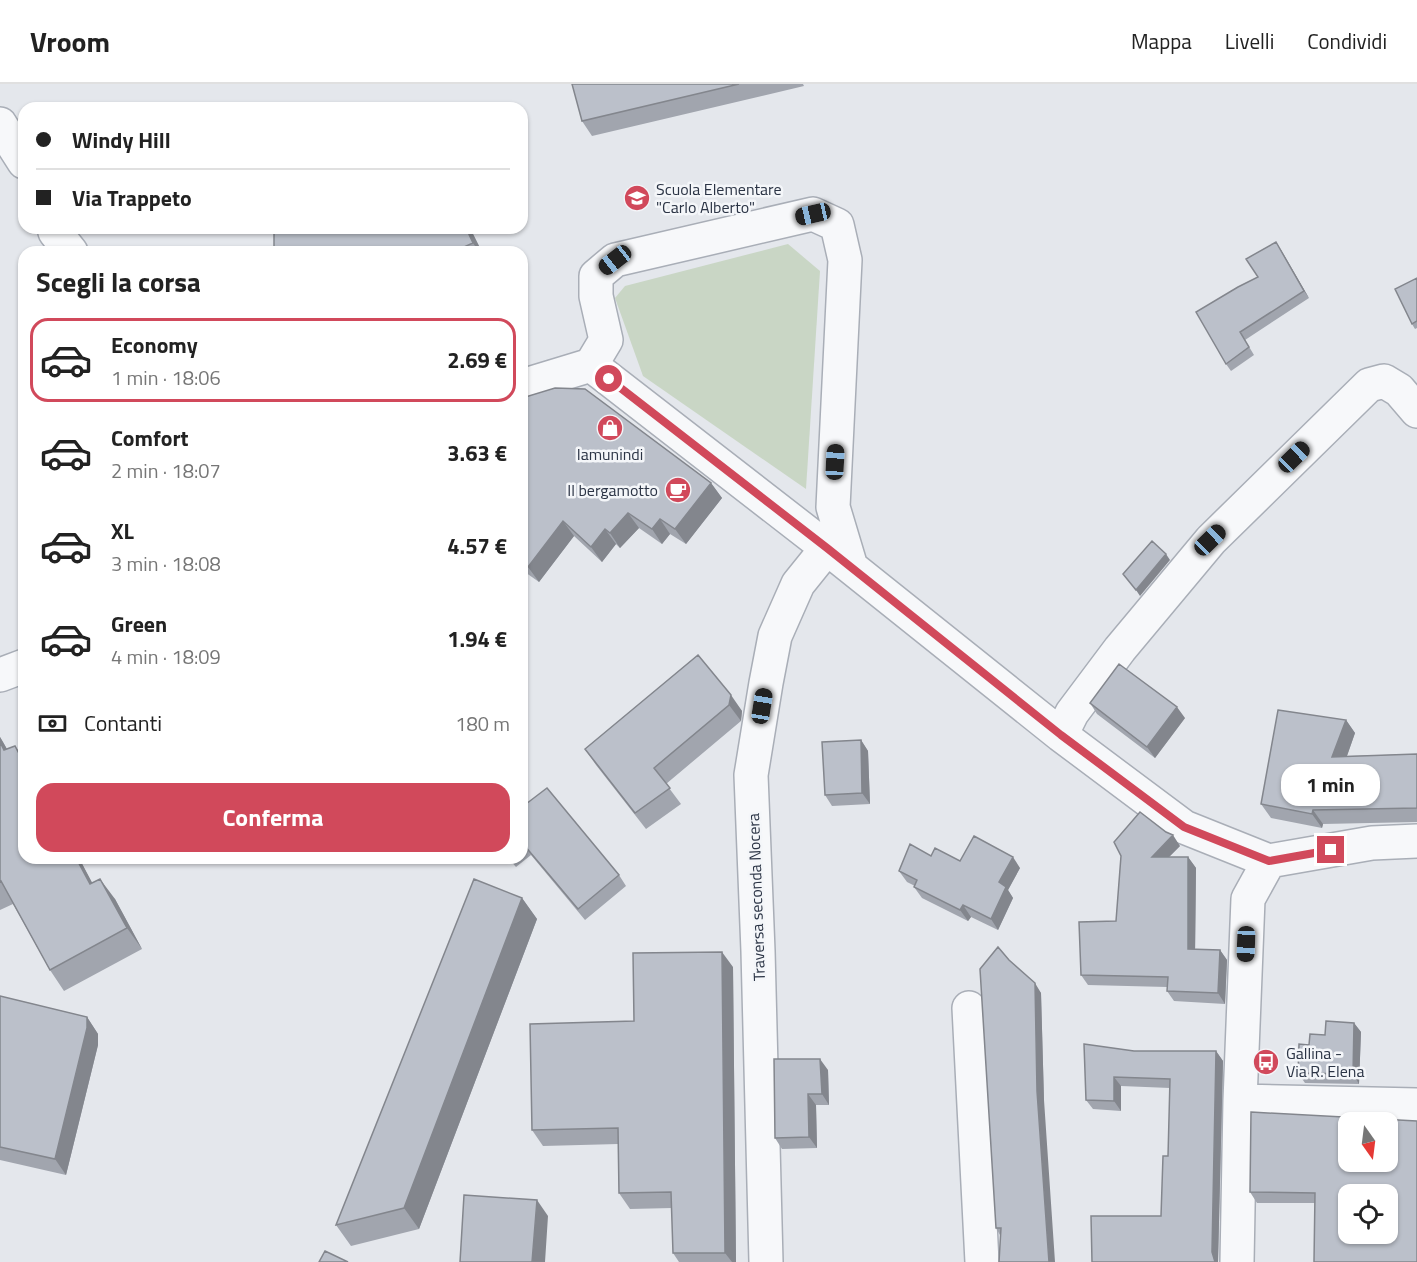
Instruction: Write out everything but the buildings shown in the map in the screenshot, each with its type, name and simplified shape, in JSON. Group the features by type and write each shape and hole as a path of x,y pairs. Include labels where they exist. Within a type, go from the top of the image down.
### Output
{"street":[{"path":"0,124 18,152"},
{"path":"528,384 591,364 606,340 596,296 596,276 615,260 813,214 837,225 845,260 833,507 839,558"},
{"path":"591,364 1061,735 1184,827 1269,861 1372,843 1417,841"},
{"path":"1061,735 1072,712 1120,649 1210,540 1369,385 1384,381 1399,390 1417,411"},
{"name":"Traversa seconda Nocera","path":"766,1262 752,775 775,636 798,584 839,558"},
{"path":"0,675 18,668"},
{"path":"1238,1262 1240,1101 1248,899 1269,861"},
{"path":"969,1008 982,1262"},
{"path":"1240,1101 1417,1105"}],"green space":[{"path":"788,244 820,271 806,489 643,376 615,298 625,286"}],"place":[{"name":"Scuola Elementare \"Carlo Alberto\"","path":"637,198"},
{"name":"Iamunindi","path":"610,428"},
{"name":"Il bergamotto","path":"678,490"},
{"name":"Gallina - Via R. Elena","path":"1266,1062"}],"route":[{"path":"609,379 827,548 1061,735 1184,827 1269,861 1331,850"}]}
